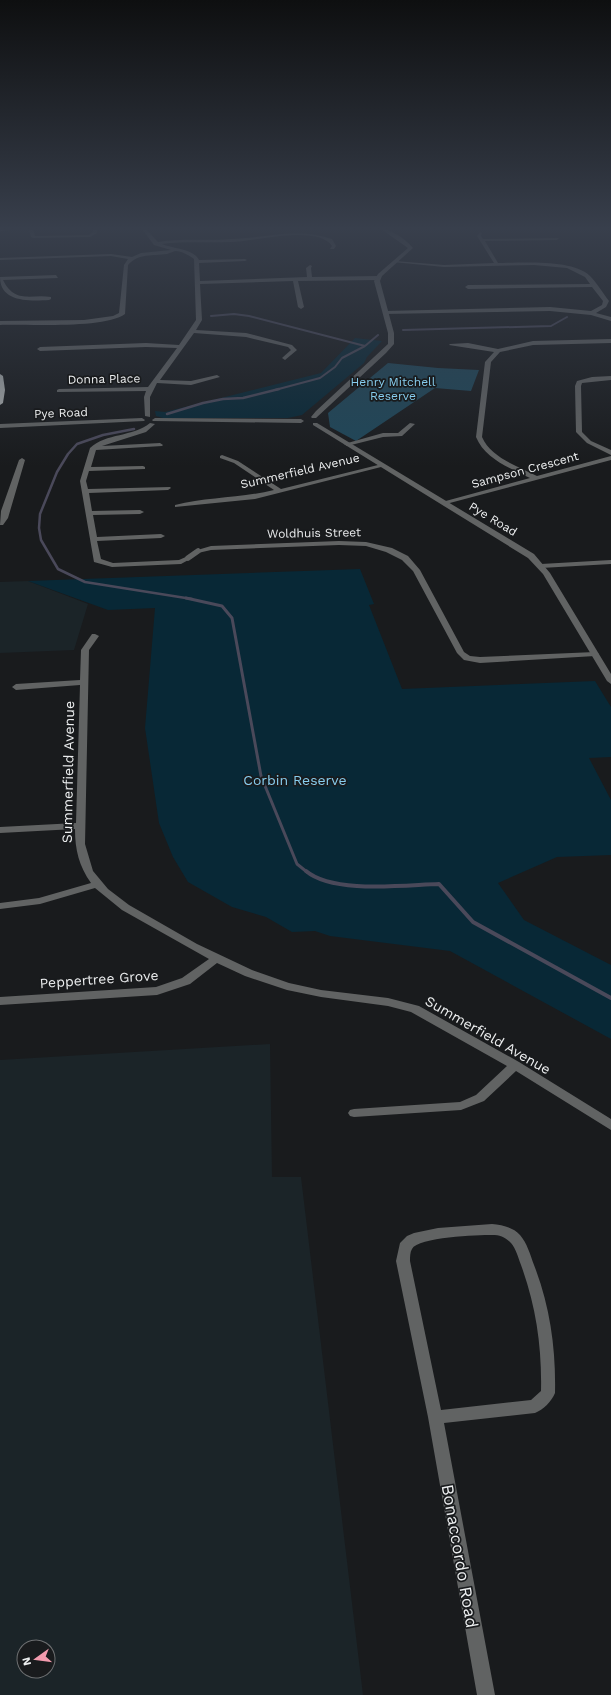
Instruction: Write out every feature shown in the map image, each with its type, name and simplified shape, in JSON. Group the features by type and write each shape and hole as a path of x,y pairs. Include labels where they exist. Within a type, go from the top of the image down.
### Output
{"main road":[{"path":"0,376 2,390 0,403"}],"street":[{"path":"0,323 96,321 119,317 122,314 122,308"},
{"path":"198,551 181,562 112,565 97,560 90,513 83,481 93,448 102,443 144,431 148,421 148,397 150,389 193,331 199,320 199,308"},
{"path":"315,421 318,412 391,344 391,333 384,308"},
{"path":"592,313 600,308"},
{"path":"385,313 550,309 592,313 611,319"},
{"path":"193,331 246,335 290,346 294,350 285,358"},
{"path":"452,345 468,345 498,351 533,343 611,341"},
{"path":"40,349 146,346 181,347"},
{"path":"498,351 488,362 479,437 480,443 489,452 536,478"},
{"path":"155,381 192,382 216,377"},
{"path":"611,378 584,380 579,382 578,386 579,432 589,442 611,453"},
{"name":"Donna Place","path":"59,391 150,389"},
{"name":"Pye Road","path":"0,426 175,420 301,421 306,424 315,421 347,444 382,466 524,550 541,566 611,681"},
{"path":"347,444 383,435 400,435 412,424"},
{"path":"93,448 160,445"},
{"path":"222,457 236,462 280,491"},
{"name":"Sampson Crescent","path":"444,503 611,458"},
{"path":"0,522 4,518 22,460"},
{"name":"Summerfield Avenue","path":"177,506 192,503 247,498 382,466"},
{"path":"86,469 143,468"},
{"path":"85,490 168,488"},
{"path":"90,513 140,512"},
{"path":"94,539 161,536"},
{"name":"Woldhuis Street","path":"198,551 211,548 339,543 366,544 389,550 411,564 465,660 595,654"},
{"path":"541,566 611,562"},
{"name":"Summerfield Avenue","path":"95,636 86,650 80,844 83,860 90,875 97,884 125,908 216,959 240,970 298,989 397,1004 415,1009 515,1064 611,1125"},
{"path":"16,687 84,682"},
{"path":"0,830 80,826"},
{"path":"0,906 46,900 97,884"},
{"name":"Peppertree Grove","path":"0,1001 157,991 186,981 216,959"},
{"path":"354,1113 461,1106 480,1098 515,1064"},
{"name":"Bonaccordo Road","path":"435,1417 535,1406 548,1393 549,1370 543,1313 534,1281 524,1255 517,1240 508,1233 497,1230 445,1232 415,1238 405,1247 403,1261 435,1417 486,1695"}],"shaded area":[{"path":"28,581 88,604 74,650 0,653 0,582"},
{"path":"270,1044 272,1177 301,1177 363,1695 0,1695 0,1060"}],"green space":[{"path":"355,338 382,341 367,357 364,363 302,415 288,418 163,418 156,416 155,411 165,412 321,373"},
{"name":"Henry Mitchell Reserve","path":"388,363 479,370 471,391 435,388 356,441 330,427 328,413"},
{"name":"Corbin Reserve","path":"360,569 374,604 369,605 402,689 595,681 611,707 611,757 589,758 611,800 611,855 557,857 498,883 524,920 611,965 611,1039 450,951 330,936 315,931 292,932 266,917 232,907 188,882 173,857 159,823 145,728 155,608 108,610 28,581"}],"waterway":[{"path":"211,316 234,314 249,316 365,346"},
{"path":"403,330 551,326 567,317"},
{"path":"365,346 378,335"},
{"path":"275,390 320,378 335,367 342,358 365,346"},
{"path":"275,390 279,389"},
{"path":"167,414 203,403 223,399 243,398 275,390"},
{"path":"134,429 103,435 77,444 68,454 57,472 40,514 39,528 41,540 58,569 85,582 187,598"},
{"path":"187,598 192,599"},
{"path":"187,598 222,606 232,618 261,776 297,864 307,872"},
{"path":"306,871 318,878 333,883 351,885 389,886 439,884 473,922 611,998"}]}
